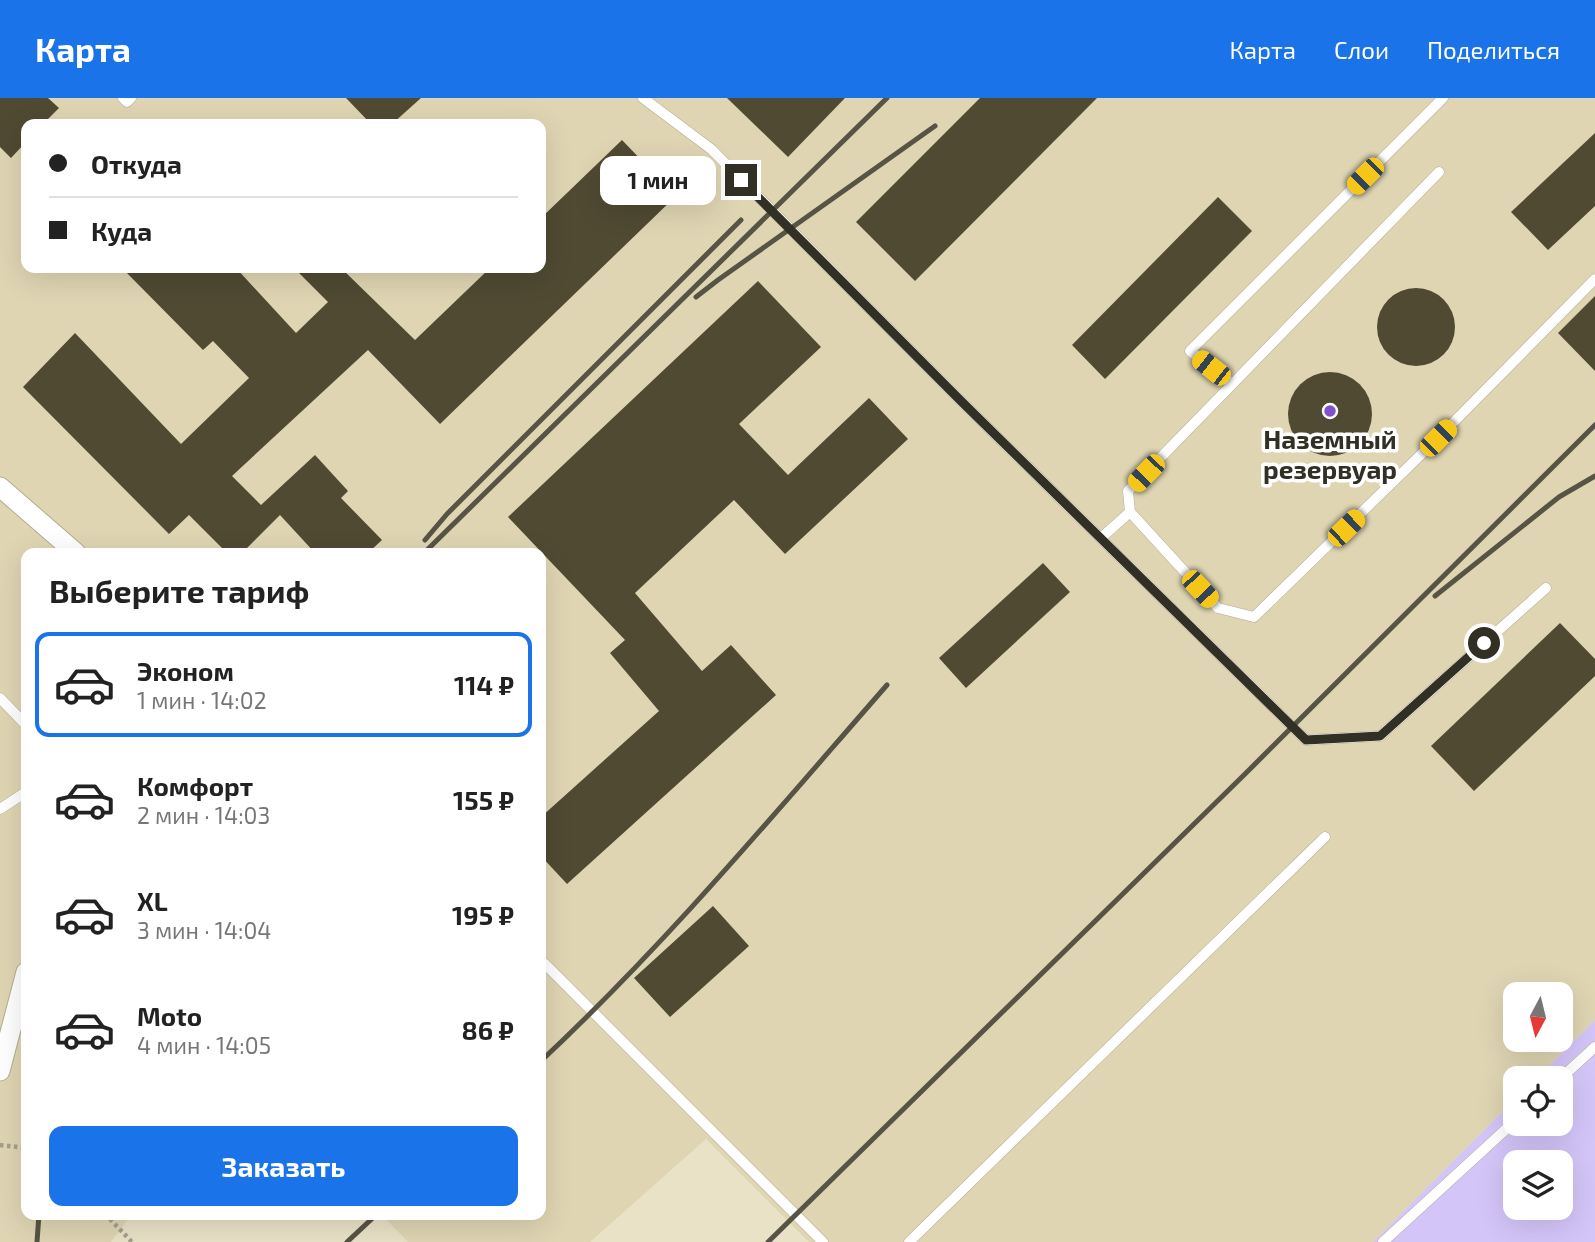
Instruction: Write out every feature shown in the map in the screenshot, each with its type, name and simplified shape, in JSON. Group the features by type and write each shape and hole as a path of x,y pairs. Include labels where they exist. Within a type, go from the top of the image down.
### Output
{"street":[{"path":"0,487 70,548"},
{"path":"0,1071 21,991"}],"lane":[{"path":"122,98 127,102 131,98"},
{"path":"643,98 711,149 1306,740 1380,736 1546,588"},
{"path":"1232,384 1189,351 1443,98"},
{"path":"1439,172 1128,491 1130,512 1218,608 1254,617 1438,438 1595,279"},
{"path":"1101,538 1130,512"},
{"path":"0,698 21,720"},
{"path":"0,809 21,795"},
{"path":"909,1242 1325,837"},
{"path":"546,965 823,1242"},
{"path":"1573,1067 1595,1047"},
{"path":"1383,1242 1503,1132"}],"path":[{"path":"0,1145 21,1148"},
{"path":"111,1220 132,1242"}],"shaded area":[{"path":"0,98 1595,98 1595,1020 1573,1042 1573,982 1503,982 1503,1052 1563,1052 1549,1066 1503,1066 1503,1111 1373,1242 809,1242 706,1139 590,1242 408,1242 387,1220 546,1220 546,548 21,548 21,1220 127,1220 111,1242 0,1242"},
{"path":"1595,1020 1595,1242 1373,1242 1503,1111 1503,1136 1573,1136 1573,1066 1549,1066 1563,1052 1573,1052 1573,1042"}],"building":[{"path":"0,98 48,98 59,108 48,119 21,119 21,147 11,158 0,147"},
{"path":"346,98 421,98 398,119 366,119"},
{"path":"727,98 845,98 788,157"},
{"path":"980,98 1097,98 915,281 856,222"},
{"path":"1595,133 1595,206 1548,250 1511,212"},
{"path":"622,140 676,196 440,424 368,350 232,476 261,505 315,455 348,491 341,498 382,540 373,548 310,548 280,515 247,548 222,548 189,515 169,534 23,387 75,333 181,444 249,378 213,341 203,350 127,273 241,273 296,333 328,302 299,273 346,273 415,340 485,273 546,273 546,213"},
{"path":"1218,197 1252,231 1105,379 1072,345"},
{"path":"758,281 821,347 739,424 788,475 869,398 908,439 785,554 734,500 635,593 702,671 731,645 776,695 567,884 546,861 546,813 659,711 610,653 625,640 546,557 546,548 537,548 508,517"},
{"name":"Наземный резервуар","path":"1416,288 1431,291 1444,299 1452,312 1455,327 1452,342 1444,355 1431,363 1416,366 1401,363 1388,355 1380,342 1377,327 1380,312 1388,299 1401,291"},
{"path":"1595,296 1595,371 1558,333"},
{"name":"Наземный резервуар","path":"1330,372 1346,375 1360,384 1369,398 1372,414 1369,430 1360,444 1346,453 1330,456 1314,453 1300,444 1291,430 1288,414 1291,398 1300,384 1314,375"},
{"path":"1043,563 1070,592 966,688 939,658"},
{"path":"1560,623 1595,659 1595,676 1474,791 1431,746"},
{"path":"713,906 749,946 670,1017 634,978"}],"railway":[{"path":"429,548 887,98"},
{"path":"696,297 935,126"},
{"path":"425,540 447,514 741,220"},
{"path":"768,1242 1245,774 1595,425"},
{"path":"1435,596 1559,497 1595,476"},
{"path":"546,1056 675,925 887,685"},
{"path":"37,1242 39,1220"},
{"path":"347,1242 371,1220"}],"place":[{"name":"Наземный резервуар","path":"1330,411"}],"route":[{"path":"741,180 1306,740 1380,736 1484,643"}]}
